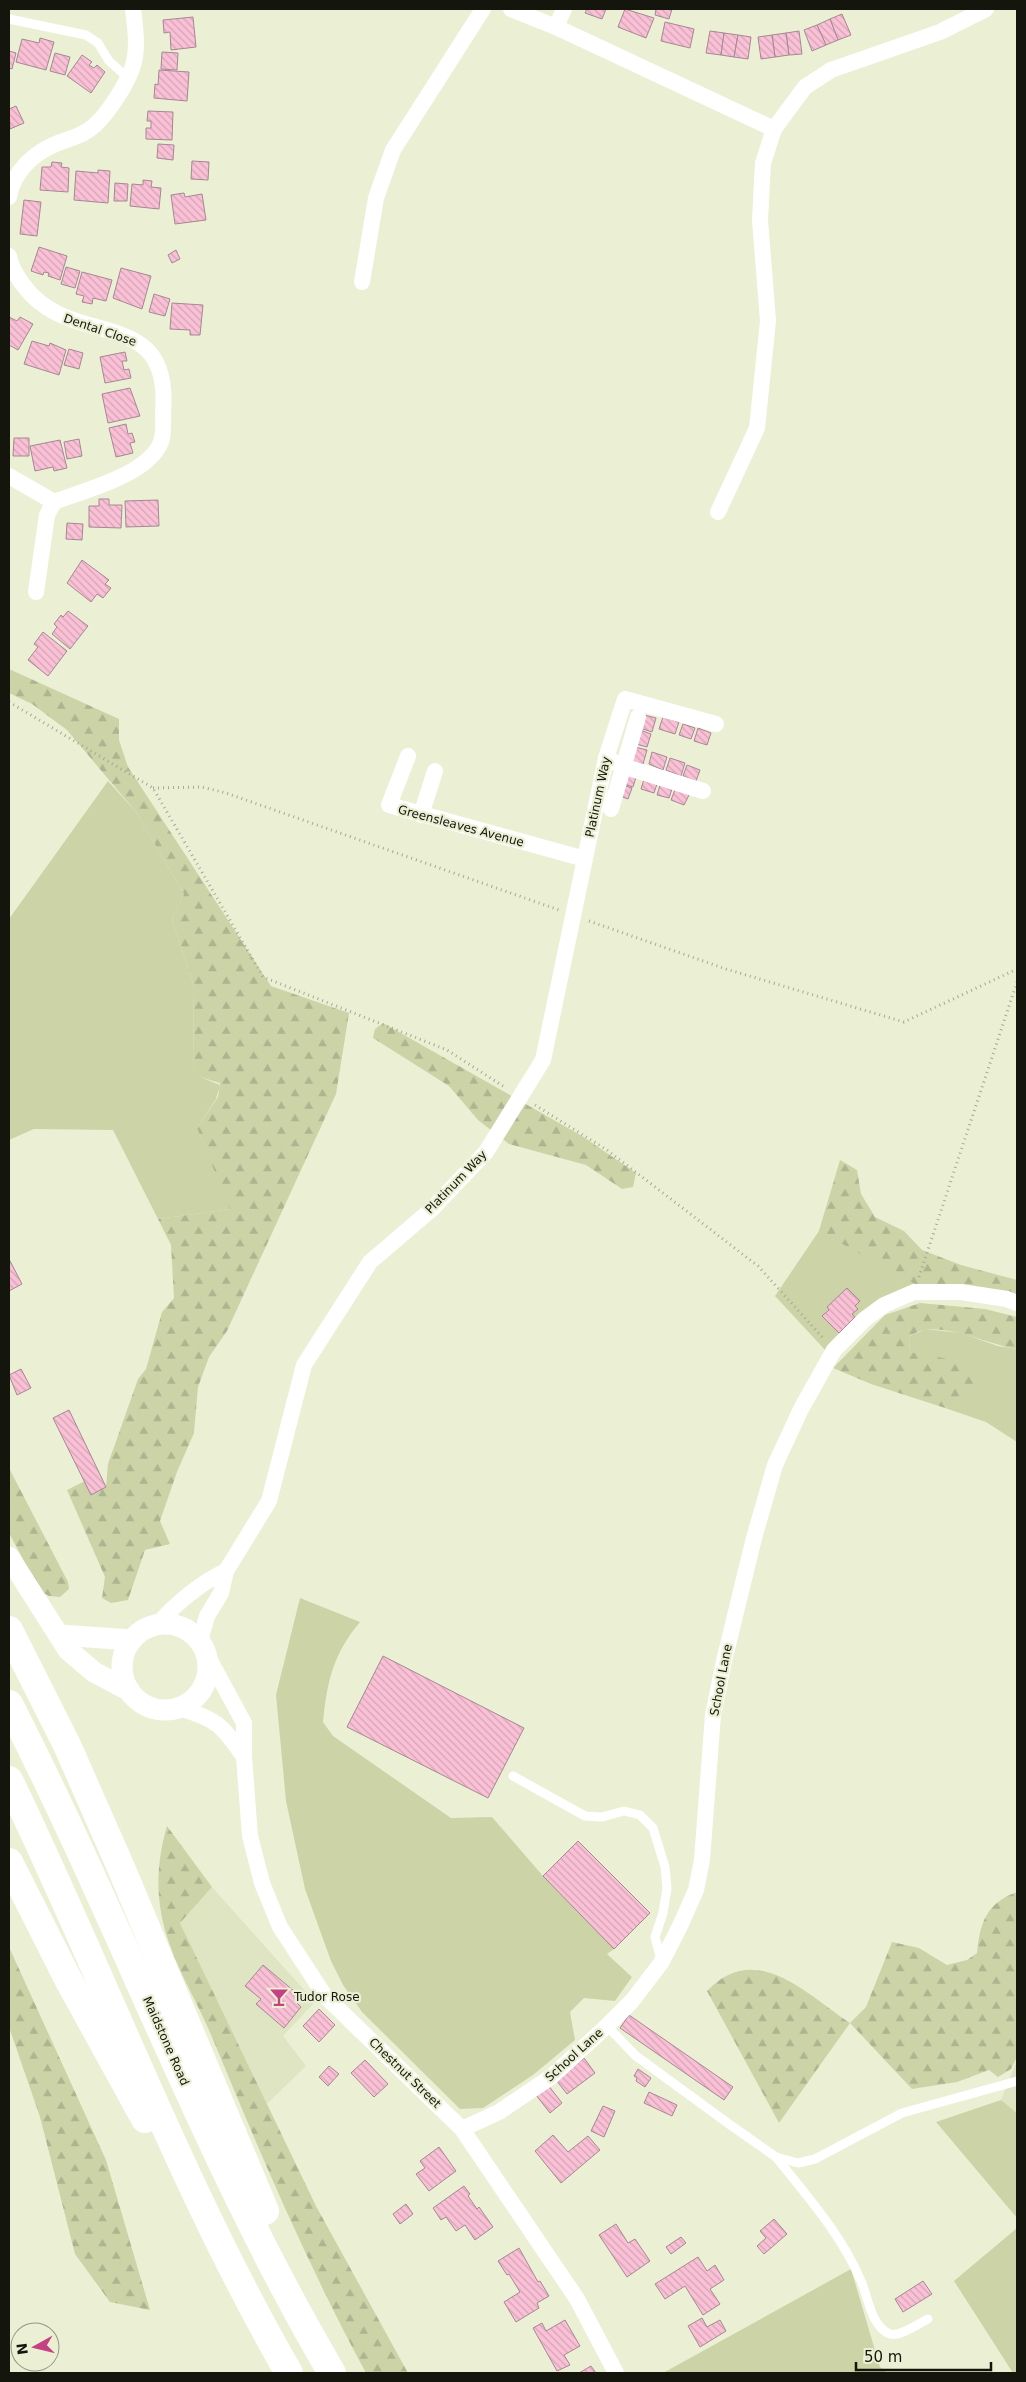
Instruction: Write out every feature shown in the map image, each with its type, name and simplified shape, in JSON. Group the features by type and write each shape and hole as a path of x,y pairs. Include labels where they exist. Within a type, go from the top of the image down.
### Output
{"highway":[{"path":"9,1630 30,1667 75,1763 214,2084 268,2220 268,2257"},
{"name":"Maidstone Road","path":"9,1704 55,1794 179,2071 268,2257 297,2315 332,2373"},
{"path":"9,1780 197,2195 268,2337 289,2373"},
{"path":"9,1862 68,1979 147,2123 197,2195"}],"street":[{"path":"9,197 17,174 29,161 57,143 88,131 110,107 134,63 137,40 132,9"},
{"path":"362,282 376,198 393,150 483,9"},
{"path":"511,9 556,27 774,130"},
{"path":"556,27 564,9"},
{"path":"718,512 757,428 768,321 760,220 763,163 774,130 805,87 831,70 940,32 986,9"},
{"name":"Dental Close","path":"10,264 27,289 50,311 63,318 137,340 149,350 159,364 164,406 161,442 151,457 135,471 54,502"},
{"path":"9,476 54,502 47,515 36,592"},
{"name":"Platinum Way","path":"203,1647 207,1616 221,1593 226,1571 269,1501 304,1365 370,1262 432,1209 486,1152 542,1060 606,758 625,699 716,724"},
{"path":"611,809 638,717"},
{"name":"Greensleaves Avenue","path":"408,756 389,805 585,860"},
{"path":"606,758 623,766 703,791"},
{"path":"421,815 435,772"},
{"name":"School Lane","path":"462,2129 499,2112 551,2077 632,2001 661,1963 696,1890 702,1860 715,1706 736,1610 775,1465 801,1410 834,1350 871,1314 884,1305 914,1292 961,1292 1017,1303"},
{"path":"9,1557 68,1650 94,1672 130,1691"},
{"name":"Platinum Way","path":"158,1624 170,1611 213,1577 226,1571"},
{"path":"158,1624 181,1627 203,1647 208,1666 203,1686 190,1702 178,1708 165,1710 152,1708 139,1701 130,1691 124,1679 122,1665 125,1652 132,1640 148,1627 158,1624"},
{"path":"59,1635 132,1640"},
{"name":"Chestnut Street","path":"203,1647 244,1723 244,1758 250,1836 255,1861 280,1927 326,1996 462,2129 577,2299 616,2373"},
{"name":"Chestnut Street","path":"178,1708 201,1714 226,1730 244,1758"}],"lane":[{"path":"9,19 86,34 98,43 110,61 127,77"},
{"path":"513,1776 585,1816 602,1816 624,1811 640,1815 653,1828 665,1867 667,1888 663,1913 655,1937 661,1963"},
{"path":"607,2026 636,2056 776,2157 840,2243 860,2279 876,2321 882,2328 888,2333 894,2334 928,2319"},
{"path":"776,2157 798,2163 815,2158 902,2112 1017,2082"}],"path":[{"path":"9,702 153,788 263,977 447,1050 510,1090"},
{"path":"914,1292 1017,982"},
{"path":"526,1100 607,1150 758,1266 834,1350"}],"shaded area":[{"path":"212,1887 315,2002 283,2036 306,2066 267,2104 180,1923"},
{"path":"1017,2060 1017,2113 1001,2100"}],"green space":[{"path":"9,669 119,719 119,740 128,767 271,986 349,1013 336,1094 227,1331 209,1357 198,1387 194,1433 177,1472 160,1521 170,1544 145,1550 128,1600 111,1603 102,1598 105,1577 67,1490 85,1481 91,1495 106,1487 108,1464 138,1379 146,1369 162,1312 174,1298 171,1245 158,1219 230,1209 197,1128 218,1097 220,1083 193,1075 194,987 172,919 184,894 136,812 67,730 32,704 9,693"},
{"path":"108,781 136,812 184,894 172,919 194,987 193,1074 220,1085 216,1099 197,1128 231,1209 158,1219 113,1130 34,1129 9,1140 9,919"},
{"path":"383,1023 582,1136 636,1173 633,1187 622,1189 586,1165 509,1144 478,1120 449,1086 373,1038 375,1029"},
{"path":"840,1160 857,1170 861,1194 875,1217 904,1231 922,1250 961,1265 1017,1280 1017,1297 915,1284 819,1231"},
{"path":"831,1193 915,1284 826,1351 775,1296 819,1231","holes":["847,1288 860,1301 855,1306 858,1309 852,1314 855,1318 839,1333 823,1316 828,1310 827,1307"]},
{"path":"920,1303 985,1309 1017,1317 1017,1349 945,1330 922,1330 910,1336 909,1352 949,1359 970,1368 976,1381 967,1395 945,1408 871,1384 833,1368 885,1315"},
{"path":"925,1329 961,1333 998,1346 1017,1349 1017,1442 986,1422 945,1408 967,1394 925,1356 909,1352 910,1336"},
{"path":"9,1468 68,1582 69,1589 60,1597 49,1596 40,1591 9,1533"},
{"path":"300,1598 360,1622 337,1657 329,1681 323,1722 333,1736 451,1818 492,1817 543,1876 614,1949 607,1954 632,1977 615,2001 584,1998 570,2012 575,2040 533,2075 483,2108 460,2109 362,2012 343,1985 331,1961 305,1889 286,1801 276,1695"},
{"path":"167,1826 212,1887 180,1923 316,2206 408,2373 366,2373 304,2249 206,2024 180,1971 169,1944 160,1904 159,1865"},
{"path":"1017,1892 1017,2057 1011,2069 998,2077 989,2070 957,2082 912,2089 850,2023 866,2007 892,1942 919,1948 947,1965 967,1960 977,1953 980,1932 986,1915 998,1902"},
{"path":"9,1947 106,2160 150,2310 110,2302 75,2254 40,2117 9,2027"},
{"path":"744,1970 762,1971 781,1977 799,1987 850,2023 779,2123 707,1991 725,1976"},
{"path":"1001,2100 1017,2113 1017,2218 936,2122"},
{"path":"1017,2228 1017,2373 1013,2373 954,2281"},
{"path":"851,2269 880,2367 887,2373 663,2373"}],"building":[{"path":"587,9 606,9 602,19 585,13"},
{"path":"625,9 654,18 646,38 618,27"},
{"path":"656,9 672,9 669,19 655,15"},
{"path":"842,14 851,35 838,40 830,19"},
{"path":"193,17 196,47 171,50 170,32 164,33 163,20"},
{"path":"830,19 838,40 826,45 817,25"},
{"path":"665,22 694,29 690,48 661,41"},
{"path":"817,25 826,45 812,51 804,30"},
{"path":"710,31 724,33 721,55 706,53"},
{"path":"799,31 802,54 789,55 786,33"},
{"path":"724,33 738,35 734,57 721,55"},
{"path":"786,33 789,55 775,57 772,35"},
{"path":"738,35 751,37 748,59 734,57"},
{"path":"772,35 775,57 761,59 758,37"},
{"path":"40,38 54,42 46,70 16,62 22,39 39,43"},
{"path":"9,51 16,53 12,69 9,68"},
{"path":"162,52 178,53 177,70 161,69"},
{"path":"55,53 70,57 65,75 50,71"},
{"path":"82,55 92,62 89,65 94,68 97,65 105,72 91,93 67,76"},
{"path":"159,70 189,72 187,101 154,98 155,84 158,85"},
{"path":"16,106 24,123 10,129 9,109"},
{"path":"148,111 173,112 172,140 146,139 146,128 151,128 151,121 147,121"},
{"path":"158,144 174,145 173,160 157,158"},
{"path":"192,161 209,162 208,180 191,179"},
{"path":"52,162 62,163 61,167 69,168 68,192 40,190 42,167 51,167"},
{"path":"98,170 110,171 108,203 74,200 76,171 98,173"},
{"path":"143,180 152,181 151,187 161,188 159,209 130,206 132,184 143,185"},
{"path":"115,183 128,184 127,201 114,201"},
{"path":"184,193 185,197 202,194 206,220 175,224 171,195"},
{"path":"24,200 41,202 37,236 20,234"},
{"path":"39,247 67,256 60,280 48,276 49,273 44,272 43,275 31,271"},
{"path":"176,250 180,259 172,263 168,255"},
{"path":"66,267 80,271 75,288 61,284"},
{"path":"121,268 151,276 142,309 113,298"},
{"path":"82,272 112,280 106,301 93,298 92,304 82,302 84,296 76,294"},
{"path":"154,294 170,299 165,316 149,312"},
{"path":"172,303 203,305 200,335 190,335 190,330 170,329"},
{"path":"9,317 17,321 20,317 33,324 18,350 9,345"},
{"path":"32,341 49,346 50,343 66,350 59,375 24,364"},
{"path":"69,349 83,353 79,369 64,365"},
{"path":"125,352 127,361 122,361 124,370 129,369 131,378 105,383 100,357"},
{"path":"130,388 140,416 108,423 102,394"},
{"path":"126,424 128,434 132,433 135,442 130,443 133,453 116,457 109,428"},
{"path":"14,438 29,438 29,456 13,456"},
{"path":"79,439 82,456 67,459 64,442"},
{"path":"60,440 67,468 54,471 53,467 35,471 30,446"},
{"path":"99,499 109,499 109,505 122,505 121,528 89,527 89,506 99,506"},
{"path":"158,500 159,526 126,527 125,501"},
{"path":"67,523 83,524 82,540 66,539"},
{"path":"82,560 109,580 105,584 111,588 103,598 97,594 91,602 67,583"},
{"path":"68,611 88,626 70,649 52,634 57,627 54,624 61,615 63,617"},
{"path":"43,632 67,651 48,676 28,660 38,647 34,644"},
{"path":"644,715 656,718 652,732 640,728"},
{"path":"663,717 679,722 675,734 659,729"},
{"path":"683,724 695,728 691,739 679,735"},
{"path":"698,728 711,733 707,745 694,741"},
{"path":"640,730 651,734 647,747 636,744"},
{"path":"635,747 647,750 643,764 631,761"},
{"path":"652,752 667,757 663,770 649,764"},
{"path":"670,758 685,763 681,776 666,770"},
{"path":"687,765 700,770 696,781 683,776"},
{"path":"625,770 637,774 633,787 621,783"},
{"path":"645,776 658,781 654,793 641,789"},
{"path":"661,782 673,786 669,798 657,795"},
{"path":"621,784 632,788 628,799 617,795"},
{"path":"676,787 690,793 684,805 671,800"},
{"path":"9,1259 22,1284 9,1291"},
{"path":"847,1288 860,1301 855,1306 858,1309 852,1314 855,1317 839,1333 822,1316 829,1310 827,1307"},
{"path":"21,1369 31,1388 17,1395 9,1375"},
{"path":"69,1410 106,1487 91,1495 53,1418"},
{"path":"383,1656 524,1728 488,1798 347,1727"},
{"path":"578,1841 650,1913 614,1949 543,1876"},
{"name":"Tudor Rose","path":"263,1965 300,1996 296,2002 301,2007 284,2028 256,2004 261,1999 245,1986"},
{"path":"319,2009 335,2025 319,2042 303,2026"},
{"path":"629,2015 733,2087 724,2100 620,2028"},
{"path":"584,2058 595,2073 567,2094 556,2080"},
{"path":"365,2060 388,2084 374,2097 351,2073"},
{"path":"329,2066 339,2074 328,2086 319,2077"},
{"path":"638,2069 651,2078 645,2087 636,2081 637,2078 634,2076"},
{"path":"548,2085 562,2103 550,2113 536,2095"},
{"path":"649,2092 677,2105 672,2116 644,2103"},
{"path":"603,2106 615,2111 604,2137 591,2131"},
{"path":"553,2135 568,2152 588,2136 600,2150 561,2183 535,2151"},
{"path":"439,2147 456,2171 429,2191 416,2174 425,2168 420,2161"},
{"path":"464,2186 477,2209 479,2207 493,2227 475,2240 465,2225 456,2231 446,2217 441,2220 433,2208"},
{"path":"406,2204 413,2214 400,2224 393,2214"},
{"path":"774,2219 787,2234 764,2254 757,2246 766,2238 760,2231"},
{"path":"616,2224 628,2243 635,2239 650,2261 627,2277 599,2235"},
{"path":"681,2237 686,2243 671,2254 666,2247"},
{"path":"519,2248 538,2282 540,2281 549,2296 537,2303 539,2308 516,2322 504,2302 520,2292 498,2261"},
{"path":"698,2257 707,2271 715,2265 724,2280 710,2289 720,2304 703,2315 685,2286 665,2299 655,2284"},
{"path":"923,2281 932,2294 903,2312 895,2299"},
{"path":"702,2318 707,2327 720,2320 726,2331 700,2347 688,2326"},
{"path":"565,2320 580,2346 564,2355 570,2365 557,2371 533,2328 542,2323 546,2331"},
{"path":"591,2366 596,2373 579,2373"}],"place":[{"name":"Tudor Rose","path":"279,1997"}]}
